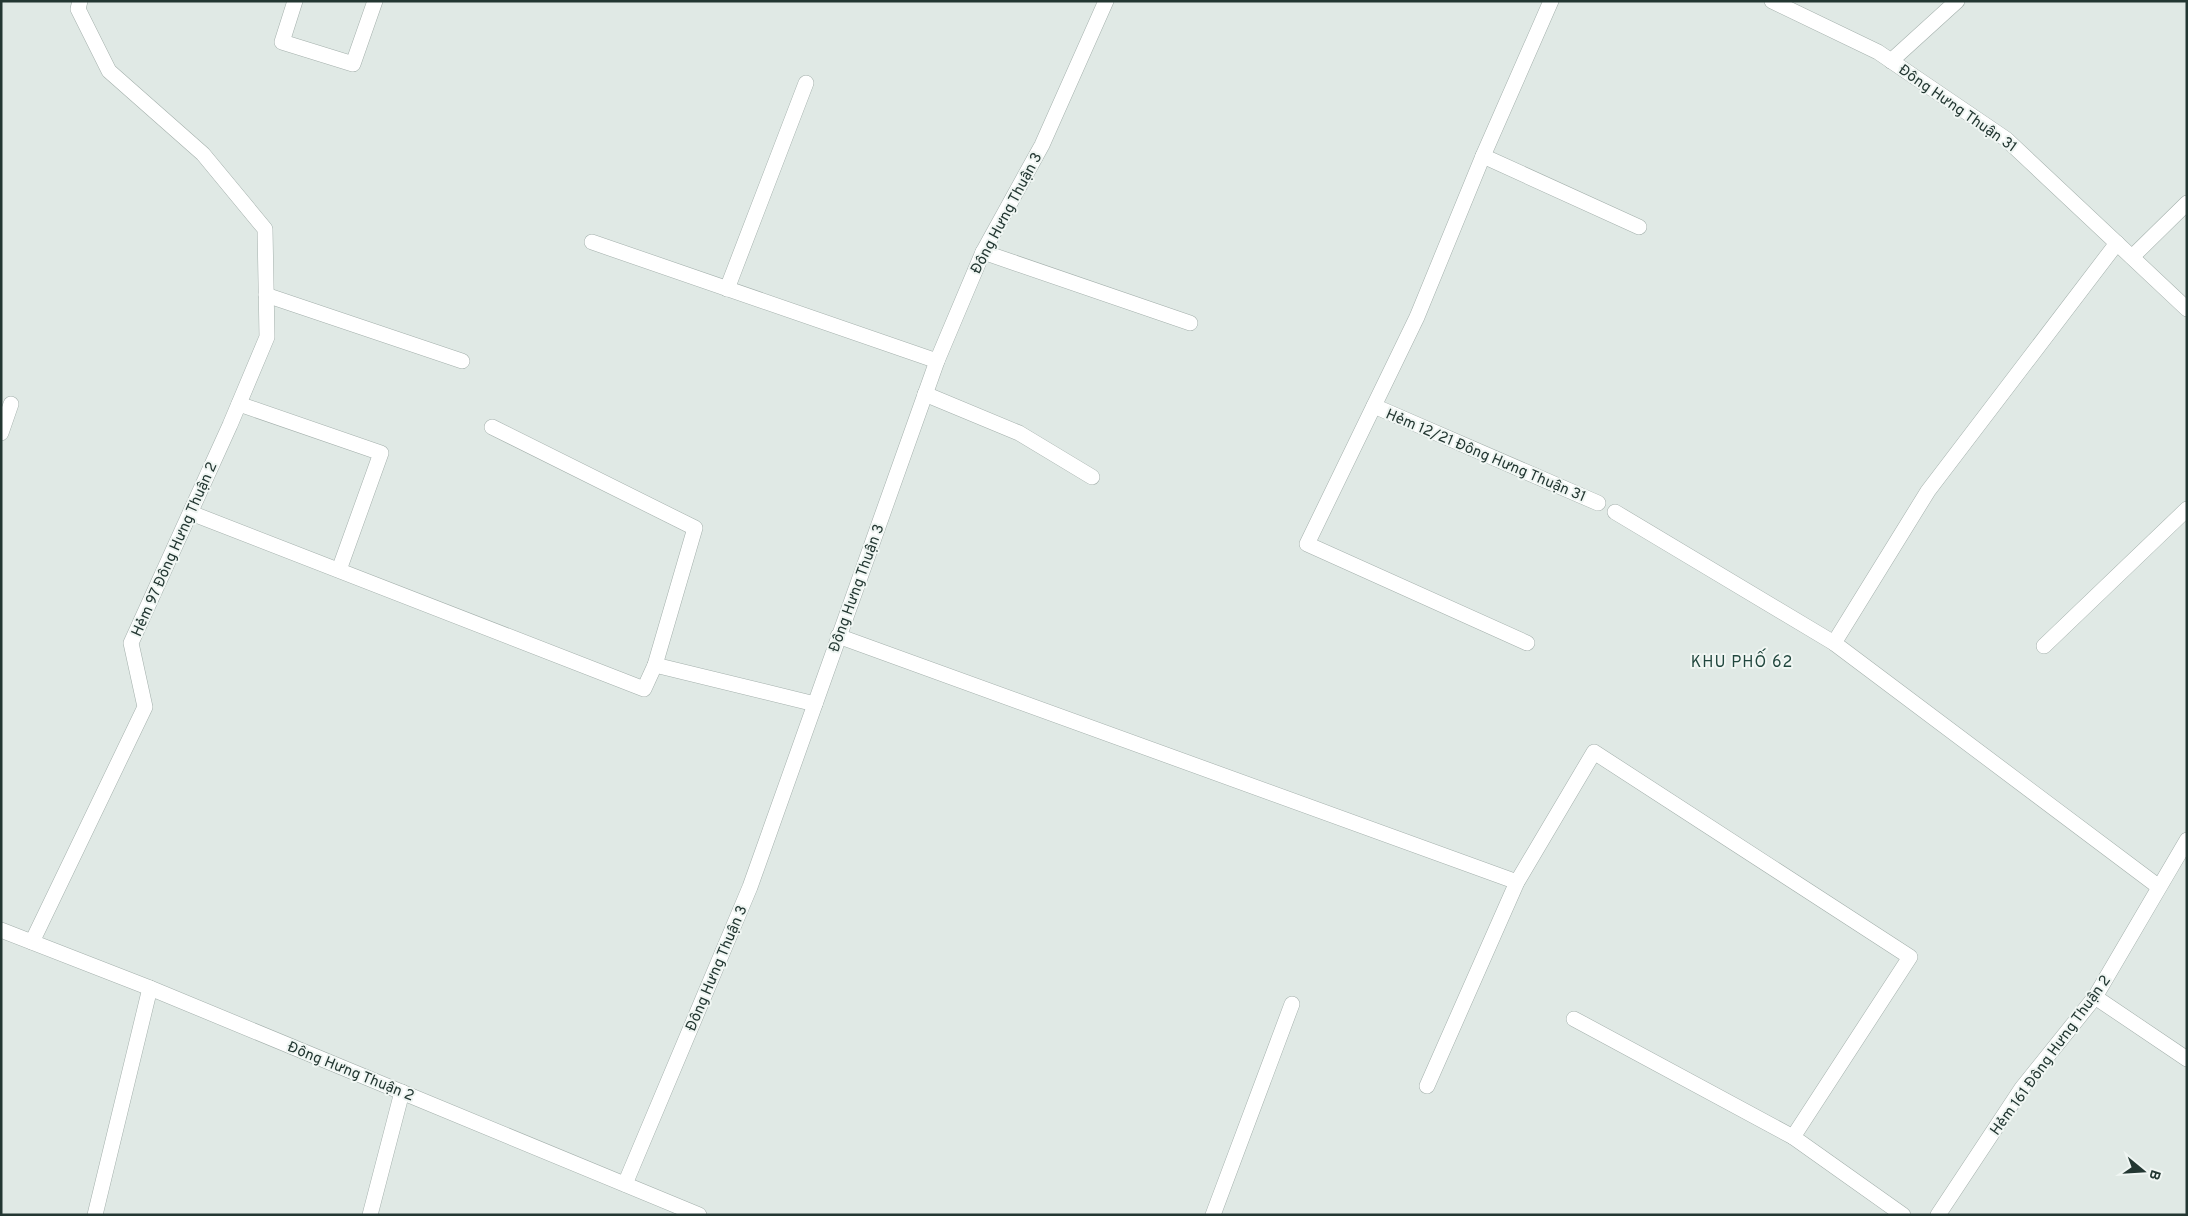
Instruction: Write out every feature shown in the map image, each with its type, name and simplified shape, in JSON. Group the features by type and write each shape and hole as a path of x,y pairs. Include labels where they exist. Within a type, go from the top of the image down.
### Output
{"street":[{"name":"Hẻm 97 Đông Hưng Thuận 2","path":"32,942 145,707 132,643 268,336 265,228 203,154 109,71 78,9 80,1"},
{"path":"295,1 282,42 353,64 375,1"},
{"name":"Đông Hưng Thuận 3","path":"625,1184 750,887 937,361 983,252 1042,146 1106,1"},
{"path":"1527,643 1307,544 1417,317 1483,156 1551,1"},
{"name":"Đông Hưng Thuận 31","path":"1772,1 1878,52 2006,139 2187,309"},
{"path":"1891,61 1957,1"},
{"path":"727,289 806,83"},
{"path":"1483,156 1640,227"},
{"path":"2132,257 2187,202"},
{"path":"592,242 937,361"},
{"path":"1834,643 1928,491 2117,243"},
{"path":"983,252 1190,323"},
{"path":"266,295 462,361"},
{"path":"925,394 1019,434 1092,477"},
{"path":"1,433 11,404"},
{"path":"239,404 381,453 339,570"},
{"name":"Hẻm 12/21 Đông Hưng Thuận 31","path":"1374,406 1598,503"},
{"path":"191,513 644,689 655,666 695,528 492,427"},
{"path":"2044,646 2187,509"},
{"path":"1614,512 1834,643 2159,887"},
{"path":"838,636 1517,882"},
{"path":"655,666 815,704"},
{"path":"1427,1086 1517,882 1594,752 1910,957 1793,1137"},
{"name":"Hẻm 161 Đông Hưng Thuận 2","path":"1938,1215 2022,1088 2095,997 2187,840"},
{"name":"Đông Hưng Thuận 2","path":"1,930 150,988 699,1215"},
{"path":"95,1215 150,988"},
{"path":"2095,997 2187,1059"},
{"path":"1212,1215 1292,1004"},
{"path":"1574,1019 1793,1137 1903,1215"},
{"path":"370,1215 402,1092"}],"district":[{"name":"KHU PHỐ 62","path":"1742,661"}]}
